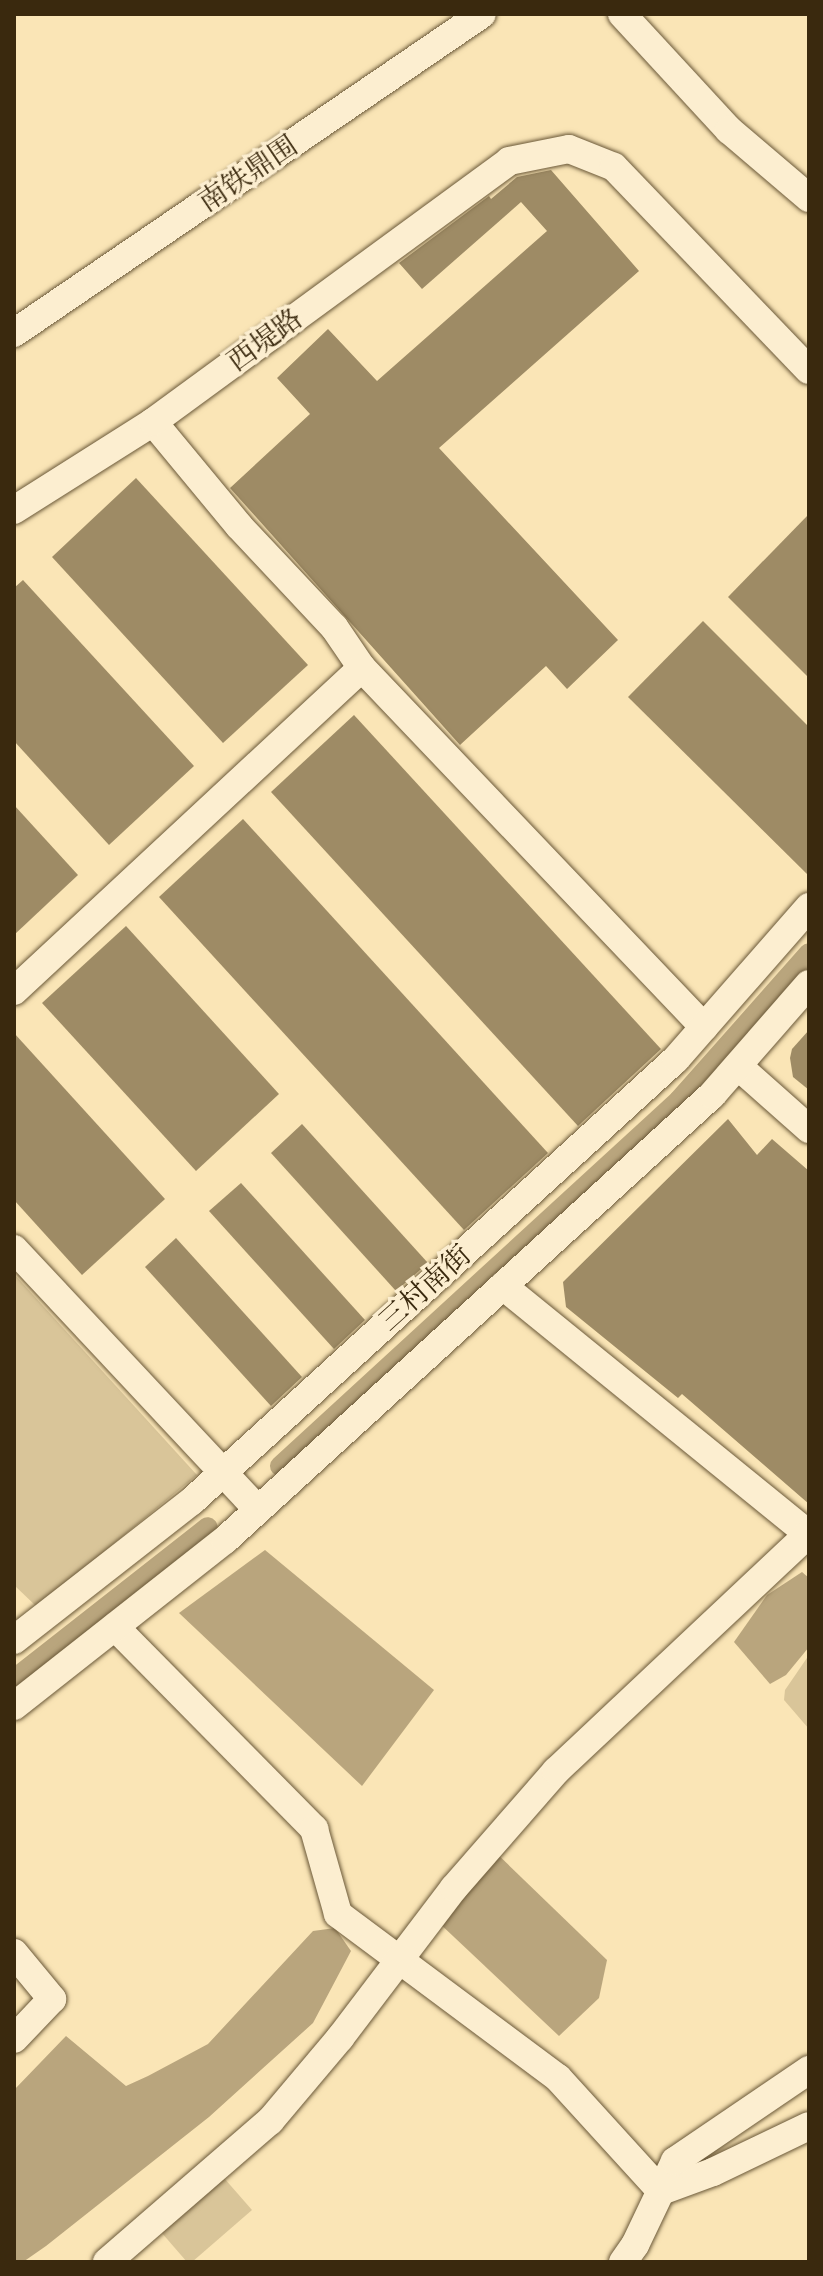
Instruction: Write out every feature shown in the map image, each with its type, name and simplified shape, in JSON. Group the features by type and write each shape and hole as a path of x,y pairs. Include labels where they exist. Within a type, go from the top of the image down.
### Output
{"street":[{"name":"南铁鼎围","path":"14,333 482,14"},
{"path":"622,14 729,130 809,198"},
{"name":"西堤路","path":"14,510 153,422 509,161 569,149 614,167 809,370"},
{"path":"153,422 239,526 334,627 362,668 704,1027"},
{"path":"14,991 362,668"},
{"name":"三村南街","path":"14,1640 192,1501 676,1059 809,907"},
{"name":"三村南街","path":"14,1706 258,1510 712,1095 809,984"},
{"path":"738,1066 809,1129"},
{"path":"14,1249 258,1510"},
{"path":"107,2262 270,2121 340,2038 454,1888 556,1771 808,1534 503,1286"},
{"path":"115,1627 314,1829 338,1914 558,2078 661,2191"},
{"path":"14,1953 52,1999 14,2039"},
{"path":"623,2262 635,2245 675,2161 809,2070"},
{"path":"661,2191 713,2172 809,2126"}],"shaded area":[{"path":"14,1274 197,1475 37,1607 14,1585"},
{"path":"265,1550 434,1690 362,1786 179,1613"},
{"path":"802,1572 809,1578 809,1647 786,1675 770,1684 734,1642 767,1595"},
{"path":"809,1655 809,1729 784,1700 785,1690"},
{"path":"490,1847 607,1960 599,1998 559,2036 437,1921"},
{"path":"335,1928 351,1951 313,2023 209,2117 46,2246 23,2262 14,2262 14,2090 66,2036 126,2086 148,2076 208,2044 313,1931"},
{"path":"224,2178 252,2210 192,2262 187,2262 161,2232"}],"building":[{"path":"551,170 639,271 439,448 618,640 567,689 546,666 460,745 230,488 310,414 277,378 328,329 377,381 547,231 521,202 422,289 399,263 489,196 491,199 517,177"},
{"path":"136,478 308,665 223,743 52,557"},
{"path":"809,514 809,678 728,597"},
{"path":"23,580 194,766 109,845 14,741 14,588"},
{"path":"703,621 809,727 809,876 628,697"},
{"path":"354,715 661,1049 578,1126 271,792"},
{"path":"14,805 78,875 14,935"},
{"path":"243,819 548,1153 464,1230 159,897"},
{"path":"126,926 279,1094 196,1171 42,1003"},
{"path":"809,1030 809,1090 793,1077 790,1058 792,1049"},
{"path":"14,1033 165,1199 82,1275 14,1200"},
{"path":"728,1119 757,1155 772,1139 809,1171 809,1504 682,1394 678,1398 566,1307 563,1282"},
{"path":"302,1124 428,1263 396,1291 271,1153"},
{"path":"241,1183 365,1320 334,1349 209,1211"},
{"path":"176,1238 302,1377 271,1406 145,1267"}],"waterway":[{"path":"280,1466 679,1100 809,953"},
{"path":"14,1679 208,1527"}]}
